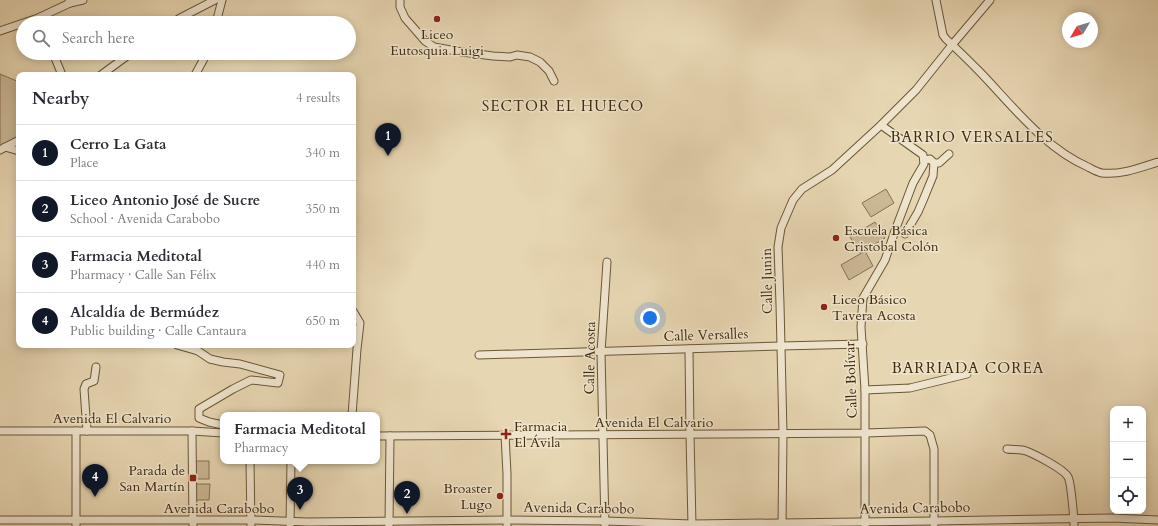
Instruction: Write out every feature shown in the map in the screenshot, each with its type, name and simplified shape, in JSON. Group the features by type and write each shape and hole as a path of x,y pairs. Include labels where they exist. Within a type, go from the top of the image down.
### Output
{"street":[{"path":"46,16 70,2 83,0"},
{"path":"184,16 215,0"},
{"path":"218,16 222,0"},
{"path":"400,0 400,7 405,18 425,41 434,47 492,56 510,57 517,54 530,57 540,62 549,71 554,81"},
{"path":"936,0 944,36 979,71 1022,118 1055,148 1079,163 1100,173 1114,174 1130,172 1158,162"},
{"name":"Calle Junin","path":"782,525 783,434 778,247 781,228 793,200 802,190 832,170 882,125 916,90 990,0"},
{"path":"0,31 16,26"},
{"path":"56,60 61,72"},
{"path":"105,72 121,60"},
{"path":"197,72 203,60"},
{"path":"882,125 923,155 924,160 939,163 949,154"},
{"path":"3,149 16,142"},
{"path":"3,149 16,151"},
{"name":"Calle Bolívar","path":"865,524 866,434 861,327 863,298 885,260 910,191 924,164 924,160"},
{"path":"905,234 918,212 933,176 934,163"},
{"name":"Calle Acosta","path":"605,523 602,352 607,262"},
{"path":"352,412 360,323 356,316"},
{"name":"Calle Versalles","path":"479,355 862,344"},
{"path":"186,348 198,352 210,359 240,364 280,375 278,383 251,380 199,409 199,418 220,424"},
{"path":"689,349 692,525"},
{"path":"87,431 84,389 86,384 94,381 96,367"},
{"path":"865,390 910,388 967,374"},
{"name":"Avenida El Calvario","path":"0,431 192,431 220,433"},
{"path":"76,431 76,524"},
{"path":"192,431 193,524"},
{"name":"Avenida El Calvario","path":"380,436 866,434 925,432 930,435 934,449 934,524"},
{"path":"505,435 507,523"},
{"path":"389,524 390,436"},
{"path":"1007,449 1024,451 1040,458 1062,471 1068,477 1074,526"},
{"path":"250,464 252,523"},
{"path":"290,524 291,464"},
{"name":"Avenida Carabobo","path":"0,520 76,524 605,523 692,525 934,524 1074,518 1158,520"}],"shaded area":[{"path":"0,74 16,81 16,142 0,150"},
{"path":"886,189 894,203 871,217 862,203"},
{"path":"875,222 885,238 860,253 850,237"},
{"path":"865,251 873,266 849,280 841,265"},
{"path":"195,461 209,461 209,479 195,479"},
{"path":"196,484 210,484 209,500 196,500"}],"place":[{"name":"Liceo Eutosquia Luigi","path":"437,19"},
{"name":"Cerro La Gata","path":"388,156"},
{"name":"Escuela Básica Cristobal Colón","path":"836,238"},
{"name":"Liceo Básico Tavera Acosta","path":"824,307"},
{"name":"Farmacia El Ávila","path":"506,434"},
{"name":"Parada de San Martín","path":"193,478"},
{"name":"Broaster Lugo","path":"500,496"},
{"name":"Alcaldía de Bermúdez","path":"95,497"},
{"name":"Farmacia Meditotal","path":"300,510"},
{"name":"Liceo Antonio José de Sucre","path":"407,514"}],"district":[{"name":"SECTOR EL HUECO","path":"563,106"},
{"name":"BARRIO VERSALLES","path":"972,137"},
{"name":"BARRIADA COREA","path":"968,368"}]}
